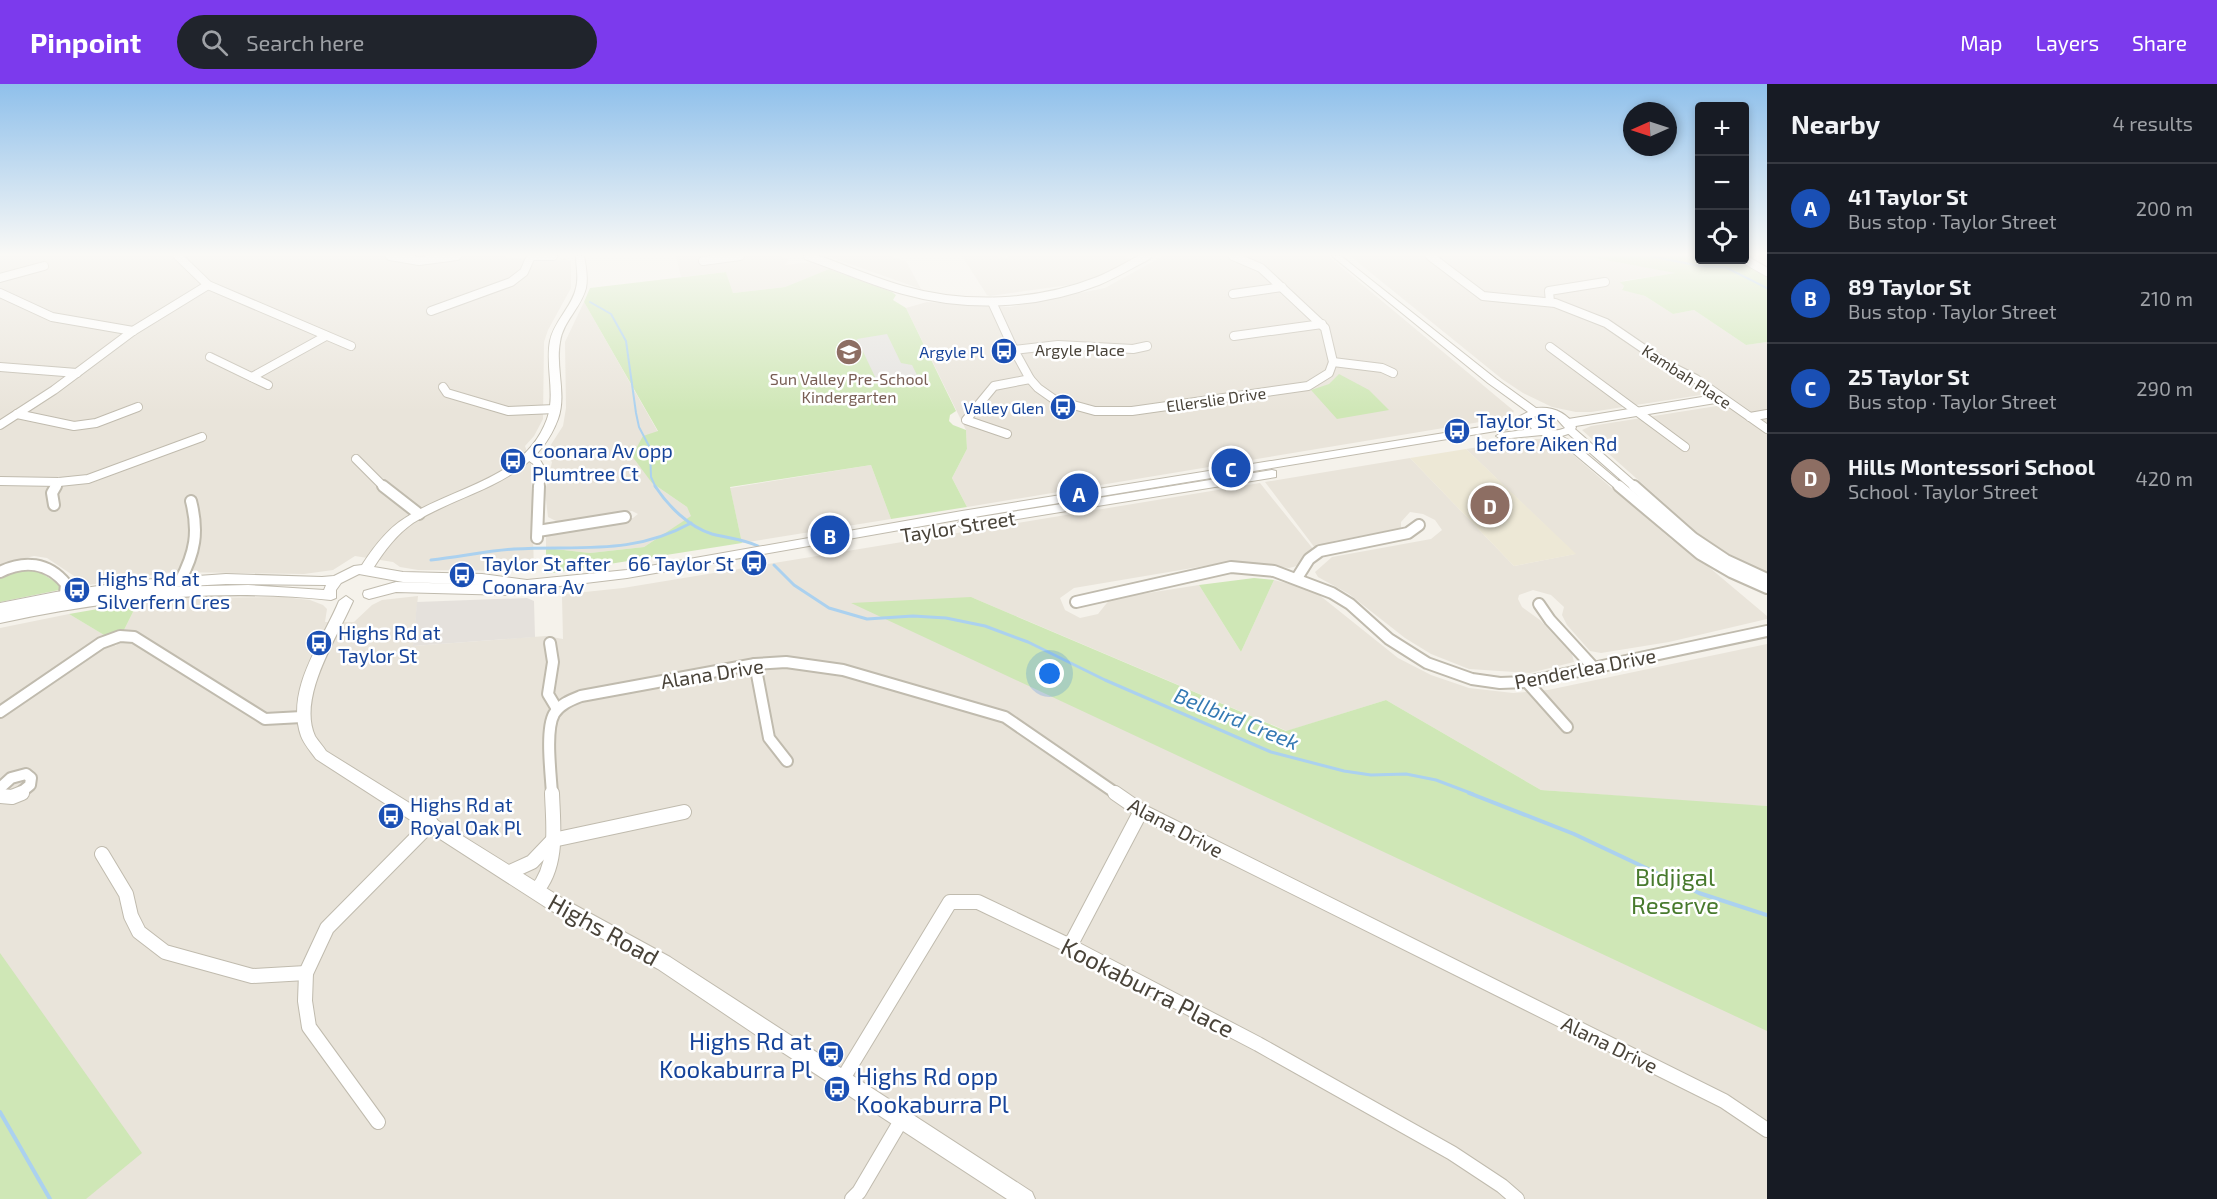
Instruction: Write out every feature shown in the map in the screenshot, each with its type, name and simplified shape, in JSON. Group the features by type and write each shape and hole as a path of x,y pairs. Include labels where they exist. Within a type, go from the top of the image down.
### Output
{"street":[{"path":"33,308 52,317 133,331"},
{"path":"0,425 77,373 133,331 170,308"},
{"path":"261,308 351,346"},
{"path":"431,311 439,308"},
{"path":"370,570 389,537 419,514 493,482 529,456 547,435 555,409 555,340 571,308"},
{"name":"Ellerslie Drive","path":"995,308 1014,350 1030,379 1038,388 1055,400 1095,411 1132,411 1308,386 1329,373 1333,362"},
{"path":"1305,308 1325,328 1333,362 1382,368 1393,373"},
{"path":"1401,308 1532,415 1534,425 1571,446 1643,508 1731,572 1767,588"},
{"name":"Kambah Place","path":"1570,308 1606,323 1666,364 1696,379 1767,429"},
{"path":"1234,336 1322,324"},
{"path":"252,377 326,336"},
{"name":"Argyle Place","path":"1014,350 1058,345 1133,349 1147,346"},
{"path":"1551,347 1583,375 1638,410 1685,447"},
{"path":"210,357 268,385"},
{"path":"0,367 77,373"},
{"path":"1007,434 966,420 994,386 1030,379"},
{"path":"443,387 447,393 499,409 555,409"},
{"path":"1570,426 1638,410 1721,398"},
{"path":"17,414 74,426 96,423 138,407"},
{"path":"1532,415 1554,413 1704,552 1767,579"},
{"path":"1750,417 1767,414"},
{"name":"Taylor Street","path":"370,570 404,577 482,579 528,585 627,573 962,515 1497,428 1532,415"},
{"name":"Taylor Street","path":"339,598 396,587 517,590 621,581 1526,432 1562,434 1570,426"},
{"path":"0,481 59,482 102,475 202,437"},
{"path":"529,456 537,460 543,472 537,492 538,534 625,517"},
{"path":"356,459 379,483 419,514"},
{"path":"54,505 52,493 59,482"},
{"path":"180,581 193,558 198,538 197,521 191,501"},
{"path":"1643,508 1656,506"},
{"path":"1297,578 1309,559 1320,551 1408,533 1419,525"},
{"path":"0,572 16,564 38,563 64,581 66,587 64,600"},
{"name":"Penderlea Drive","path":"1076,602 1231,567 1274,571 1332,593 1350,604 1389,639 1427,663 1472,679 1500,683 1527,682 1767,631"},
{"path":"339,598 330,590 336,580 350,571 370,570 379,579 378,584 369,594"},
{"path":"0,618 120,586 230,579 307,583 336,580"},
{"path":"0,608 64,600 192,591 277,590 339,598"},
{"path":"0,712 101,643 120,636 134,637 265,719 302,717 307,688 339,598"},
{"path":"1539,603 1550,620 1594,668"},
{"path":"536,891 548,872 553,840 550,726 551,718 557,709 548,698 546,691 553,665 550,643"},
{"name":"Alana Drive","path":"557,709 572,698 581,696 754,664 786,662 843,670 1005,717 1141,811 1724,1101 1767,1130"},
{"path":"754,664 769,738 787,761"},
{"path":"1527,682 1567,727"},
{"name":"Highs Road","path":"302,717 309,740 321,755 536,891 644,950 1025,1199"},
{"path":"1070,946 1141,811"},
{"path":"507,873 532,862 553,840 684,812"},
{"path":"378,1122 309,1027 304,1000 306,973 327,928 431,824"},
{"path":"102,854 126,894 131,916 139,932 165,952 252,976 306,973"},
{"name":"Kookaburra Place","path":"842,1080 950,902 978,902 1070,946 1258,1044 1452,1153 1502,1186 1517,1199"},
{"path":"852,1199 902,1119"}],"shaded area":[{"path":"0,308 560,308 544,342 543,419 534,436 525,446 531,464 534,571 418,570 400,567 393,562 355,556 333,570 304,574 172,572 82,586 74,576 47,558 34,556 0,567"},
{"path":"581,308 587,308 658,432 648,476 652,483 687,507 692,516 644,547 590,553 546,548 546,536 556,530 633,518 638,514 632,511 560,523 548,517 545,492 552,462 545,454 563,426 566,408 565,342"},
{"path":"906,308 1390,308 1514,411 1510,417 967,507 952,478 967,449 966,430"},
{"path":"1414,308 1664,308 1673,314 1694,310 1746,345 1767,342 1767,573 1731,555 1700,535 1582,430 1591,426 1723,405 1707,394 1591,412 1576,412 1552,407 1523,393 1502,379"},
{"path":"887,334 901,363 912,365 918,377 878,383 857,339"},
{"path":"1547,439 1563,446 1672,540 1704,563 1767,616 1767,619 1669,642 1601,653 1590,651 1567,625 1562,615 1564,607 1551,595 1533,590 1519,595 1518,599 1522,607 1540,620 1572,654 1574,662 1530,673 1469,669 1431,654 1405,638 1349,594 1318,577 1315,572 1332,557 1431,539 1442,530 1435,520 1423,514 1410,512 1401,522 1401,528 1334,541 1315,548 1265,482 1410,458 1514,566 1575,554 1466,449"},
{"path":"1466,449 1576,554 1514,566 1410,458"},
{"path":"871,465 891,519 742,543 730,488"},
{"path":"1260,483 1314,550 1297,566 1289,568 1234,561 1074,588 1060,598 1065,610 1080,618 1098,614 1110,599 1199,585 1241,652 1274,580 1313,590 1398,658 1431,675 1469,688 1513,693 1548,690 1767,644 1767,806 1738,805 1541,790 1386,700 1287,731 971,597 1767,1030 1767,1199 83,1199 0,1032 0,628 69,614 104,635 116,646 138,602 184,598 284,597 310,600 323,605 327,609 325,622 354,622 372,605 382,600 418,596 413,646 546,636 563,639 562,597 566,594 623,588"},
{"path":"527,598 534,601 535,637 413,646 417,602"}],"green space":[{"path":"587,308 906,308 956,411 950,415 949,421 966,430 967,449 952,478 967,507 891,519 871,465 730,487 742,543 546,574 546,548 590,553 644,547 691,516 687,507 652,483 632,456 643,436 658,431"},
{"path":"1664,308 1767,308 1767,342 1746,345 1694,310 1673,314"},
{"path":"1339,374 1369,390 1389,410 1337,419 1311,390 1329,384"},
{"path":"32,567 60,585 59,590 0,602 0,575"},
{"path":"1254,578 1274,580 1241,652 1199,585"},
{"name":"Bidjigal Reserve","path":"971,597 1286,731 1386,700 1541,790 1767,806 1767,1031 851,603"},
{"path":"138,602 124,630 104,635 69,614"},
{"path":"0,953 142,1153 86,1199 0,1199"}],"waterway":[{"name":"Bellbird Creek","path":"601,308 611,314 626,341 636,413 639,427 650,448 651,477 655,486"},
{"name":"Bellbird Creek","path":"655,486 666,501 691,523"},
{"path":"431,560 514,549 626,545 669,533 691,523"},
{"name":"Bellbird Creek","path":"691,523 703,531 758,546"},
{"name":"Bellbird Creek","path":"774,565 794,585 829,608 867,619 913,616 946,618 985,626 1028,642 1105,680 1271,752 1344,771 1371,775 1406,774 1436,780 1473,794"},
{"name":"Bellbird Creek","path":"1469,793 1574,834 1699,893 1767,915"},
{"path":"0,1112 50,1199"}],"place":[{"name":"Argyle Pl","path":"1004,351"},
{"name":"Sun Valley Pre-School Kindergarten","path":"849,352"},
{"name":"Valley Glen","path":"1063,407"},
{"name":"Taylor St before Aiken Rd","path":"1457,431"},
{"name":"Coonara Av opp Plumtree Ct","path":"513,461"},
{"name":"25 Taylor St","path":"1231,468"},
{"name":"41 Taylor St","path":"1079,493"},
{"name":"Hills Montessori School","path":"1490,505"},
{"name":"89 Taylor St","path":"830,535"},
{"name":"66 Taylor St","path":"754,563"},
{"name":"Taylor St after Coonara Av","path":"462,575"},
{"name":"Highs Rd at Silverfern Cres","path":"77,590"},
{"name":"Highs Rd at Taylor St","path":"319,643"},
{"name":"Highs Rd at Royal Oak Pl","path":"391,816"},
{"name":"Highs Rd at Kookaburra Pl","path":"831,1054"},
{"name":"Highs Rd opp Kookaburra Pl","path":"837,1089"}]}
